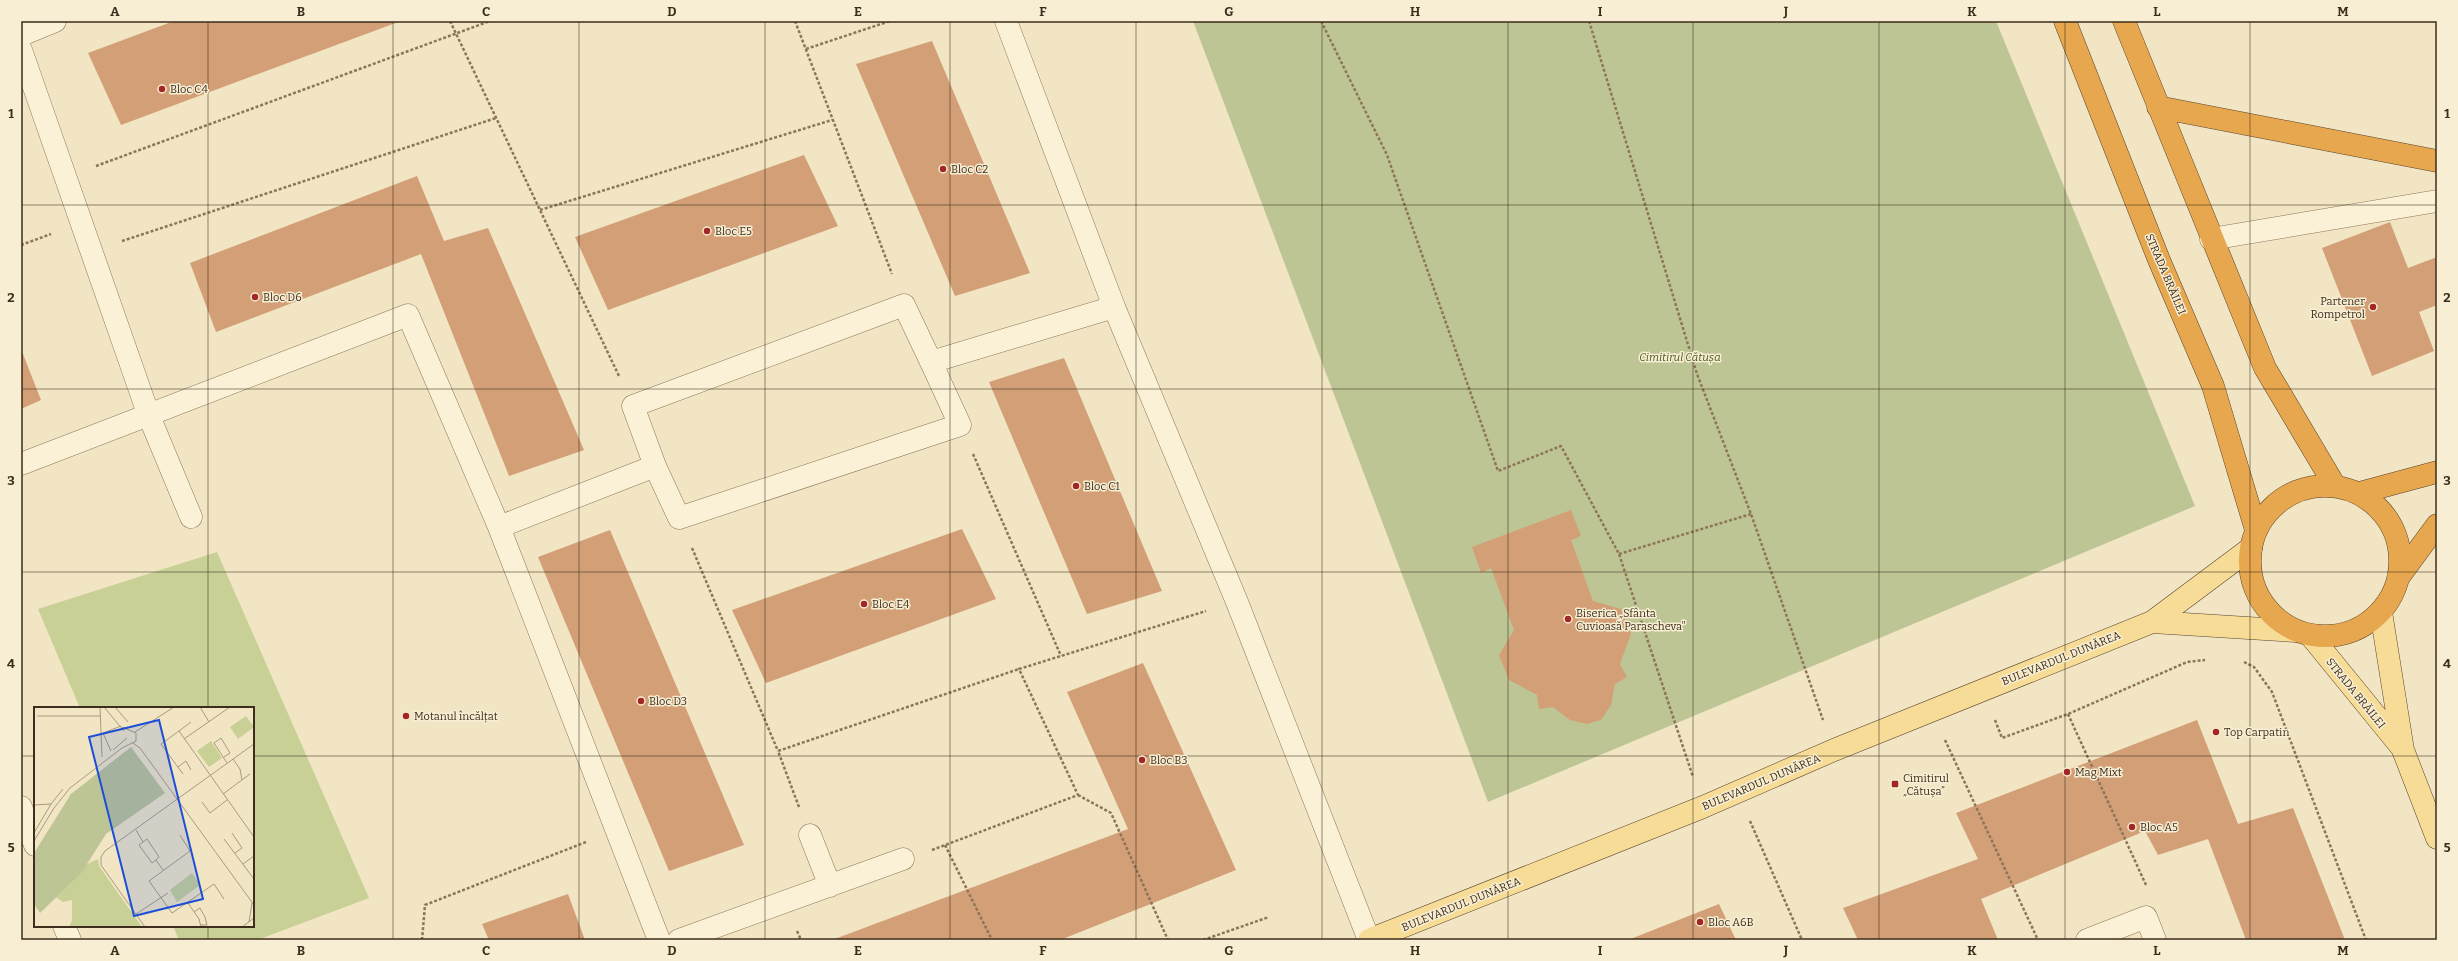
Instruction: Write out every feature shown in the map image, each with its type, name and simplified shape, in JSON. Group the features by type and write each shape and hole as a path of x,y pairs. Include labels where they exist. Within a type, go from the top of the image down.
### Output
{"highway":[{"name":"STRADA BRĂILEI","path":"2065,21 2156,253 2213,386 2254,539 2251,574 2259,598 2275,617 2303,633"},
{"path":"2124,21 2211,239 2265,368 2335,486"},
{"path":"2158,108 2437,161"},
{"path":"2359,493 2437,472"},
{"path":"2254,539 2270,509 2289,495 2312,487 2335,486 2359,493 2385,514 2399,544 2398,578"},
{"path":"2303,633 2336,636 2360,628 2381,612 2398,578 2437,525"}],"main road":[{"name":"BULEVARDUL DUNĂREA","path":"1369,940 1702,807 1931,710 2152,622 2254,539"},
{"name":"STRADA BRĂILEI","path":"2381,612 2403,750 2437,838"},
{"name":"BULEVARDUL DUNĂREA","path":"2152,622 2303,633"},
{"name":"STRADA BRĂILEI","path":"2303,633 2403,750"}],"street":[{"path":"21,35 55,21"},
{"path":"1006,21 1114,307 1237,602 1369,940"},
{"path":"21,50 149,416 191,517"},
{"path":"2211,239 2437,201"},
{"path":"904,305 931,362 960,425 679,518 655,466 633,406 904,305"},
{"path":"931,362 1114,307"},
{"path":"21,464 408,315 499,527 659,940"},
{"path":"499,527 655,466"},
{"path":"21,807 34,842"},
{"path":"810,835 830,886"},
{"path":"679,940 903,860"},
{"path":"2087,940 2146,918 2155,940"},
{"path":"64,927 70,940"}],"path":[{"path":"450,21 633,406"},
{"path":"65,177 490,21"},
{"path":"795,21 904,305"},
{"path":"806,50 890,21"},
{"path":"1321,21 1386,154 1498,471 1561,446 1619,554 1702,807"},
{"path":"1589,21 1697,374 1751,514 1834,750"},
{"path":"91,252 496,118"},
{"path":"540,210 832,120"},
{"path":"960,425 1061,656"},
{"path":"1619,554 1751,514"},
{"path":"679,518 778,752 810,835"},
{"path":"778,752 1019,669 1237,602"},
{"path":"2237,658 2254,667 2272,692 2366,940"},
{"path":"1982,690 2002,738 2068,714 2187,662 2209,659"},
{"path":"1019,669 1078,795 1111,813 1168,940"},
{"path":"1931,710 2038,940"},
{"path":"2068,714 2148,890 2146,918"},
{"path":"1737,792 1802,940"},
{"path":"903,860 1078,795"},
{"path":"422,940 425,905 616,830"},
{"path":"945,845 992,940"},
{"path":"1203,940 1269,917"}],"green space":[{"name":"Cimitirul Cătușa","path":"1193,21 1996,21 2195,506 1488,802"},
{"path":"217,552 369,898 257,940 179,940 173,927 254,927 254,707 80,707 38,609"}],"building":[{"name":"Bloc C4","path":"174,21 401,21 121,125 88,53"},
{"name":"Bloc C2","path":"932,41 1030,273 955,296 856,64"},
{"name":"Bloc E5","path":"804,155 838,226 608,310 575,237"},
{"name":"Bloc D6","path":"417,176 444,241 488,228 584,450 509,476 421,254 216,332 190,263"},
{"path":"2390,222 2408,268 2437,257 2437,305 2419,312 2434,351 2372,376 2322,248"},
{"path":"21,349 41,400 21,409"},
{"name":"Bloc C1","path":"1064,358 1162,591 1087,614 989,382"},
{"name":"Biserica „Sfânta Cuvioasă Parascheva\"","path":"1571,510 1581,536 1571,540 1593,601 1621,609 1631,634 1620,664 1627,677 1615,684 1611,705 1601,720 1587,724 1570,720 1553,707 1539,709 1537,695 1509,680 1499,655 1514,630 1491,568 1481,573 1472,547"},
{"name":"Bloc E4","path":"962,529 996,599 766,683 732,610"},
{"name":"Bloc D3","path":"610,530 744,845 669,871 538,557"},
{"name":"Bloc B3","path":"1143,663 1236,870 1060,940 832,940 1128,829 1067,692"},
{"name":"Bloc A5","path":"2197,720 2238,824 2293,808 2345,940 2246,940 2208,839 2158,855 2145,831 1981,899 1998,940 1858,940 1843,908 1978,859 1956,813"},
{"path":"568,894 585,940 489,940 482,924"},
{"name":"Bloc A6B","path":"1719,904 1736,940 1628,940"}],"place":[{"name":"Bloc C4","path":"162,89"},
{"name":"Bloc C2","path":"943,169"},
{"name":"Bloc E5","path":"707,231"},
{"name":"Bloc D6","path":"255,297"},
{"name":"Partener Rompetrol","path":"2373,307"},
{"name":"Bloc C1","path":"1076,486"},
{"name":"Bloc E4","path":"864,604"},
{"name":"Biserica „Sfânta Cuvioasă Parascheva\"","path":"1568,619"},
{"name":"Bloc D3","path":"641,701"},
{"name":"Motanul încălțat","path":"406,716"},
{"name":"Top Carpatin","path":"2216,732"},
{"name":"Bloc B3","path":"1142,760"},
{"name":"Mag Mixt","path":"2067,772"},
{"name":"Cimitirul „Cătușa”","path":"1895,784"},
{"name":"Bloc A5","path":"2132,827"},
{"name":"Bloc A6B","path":"1700,922"}]}
